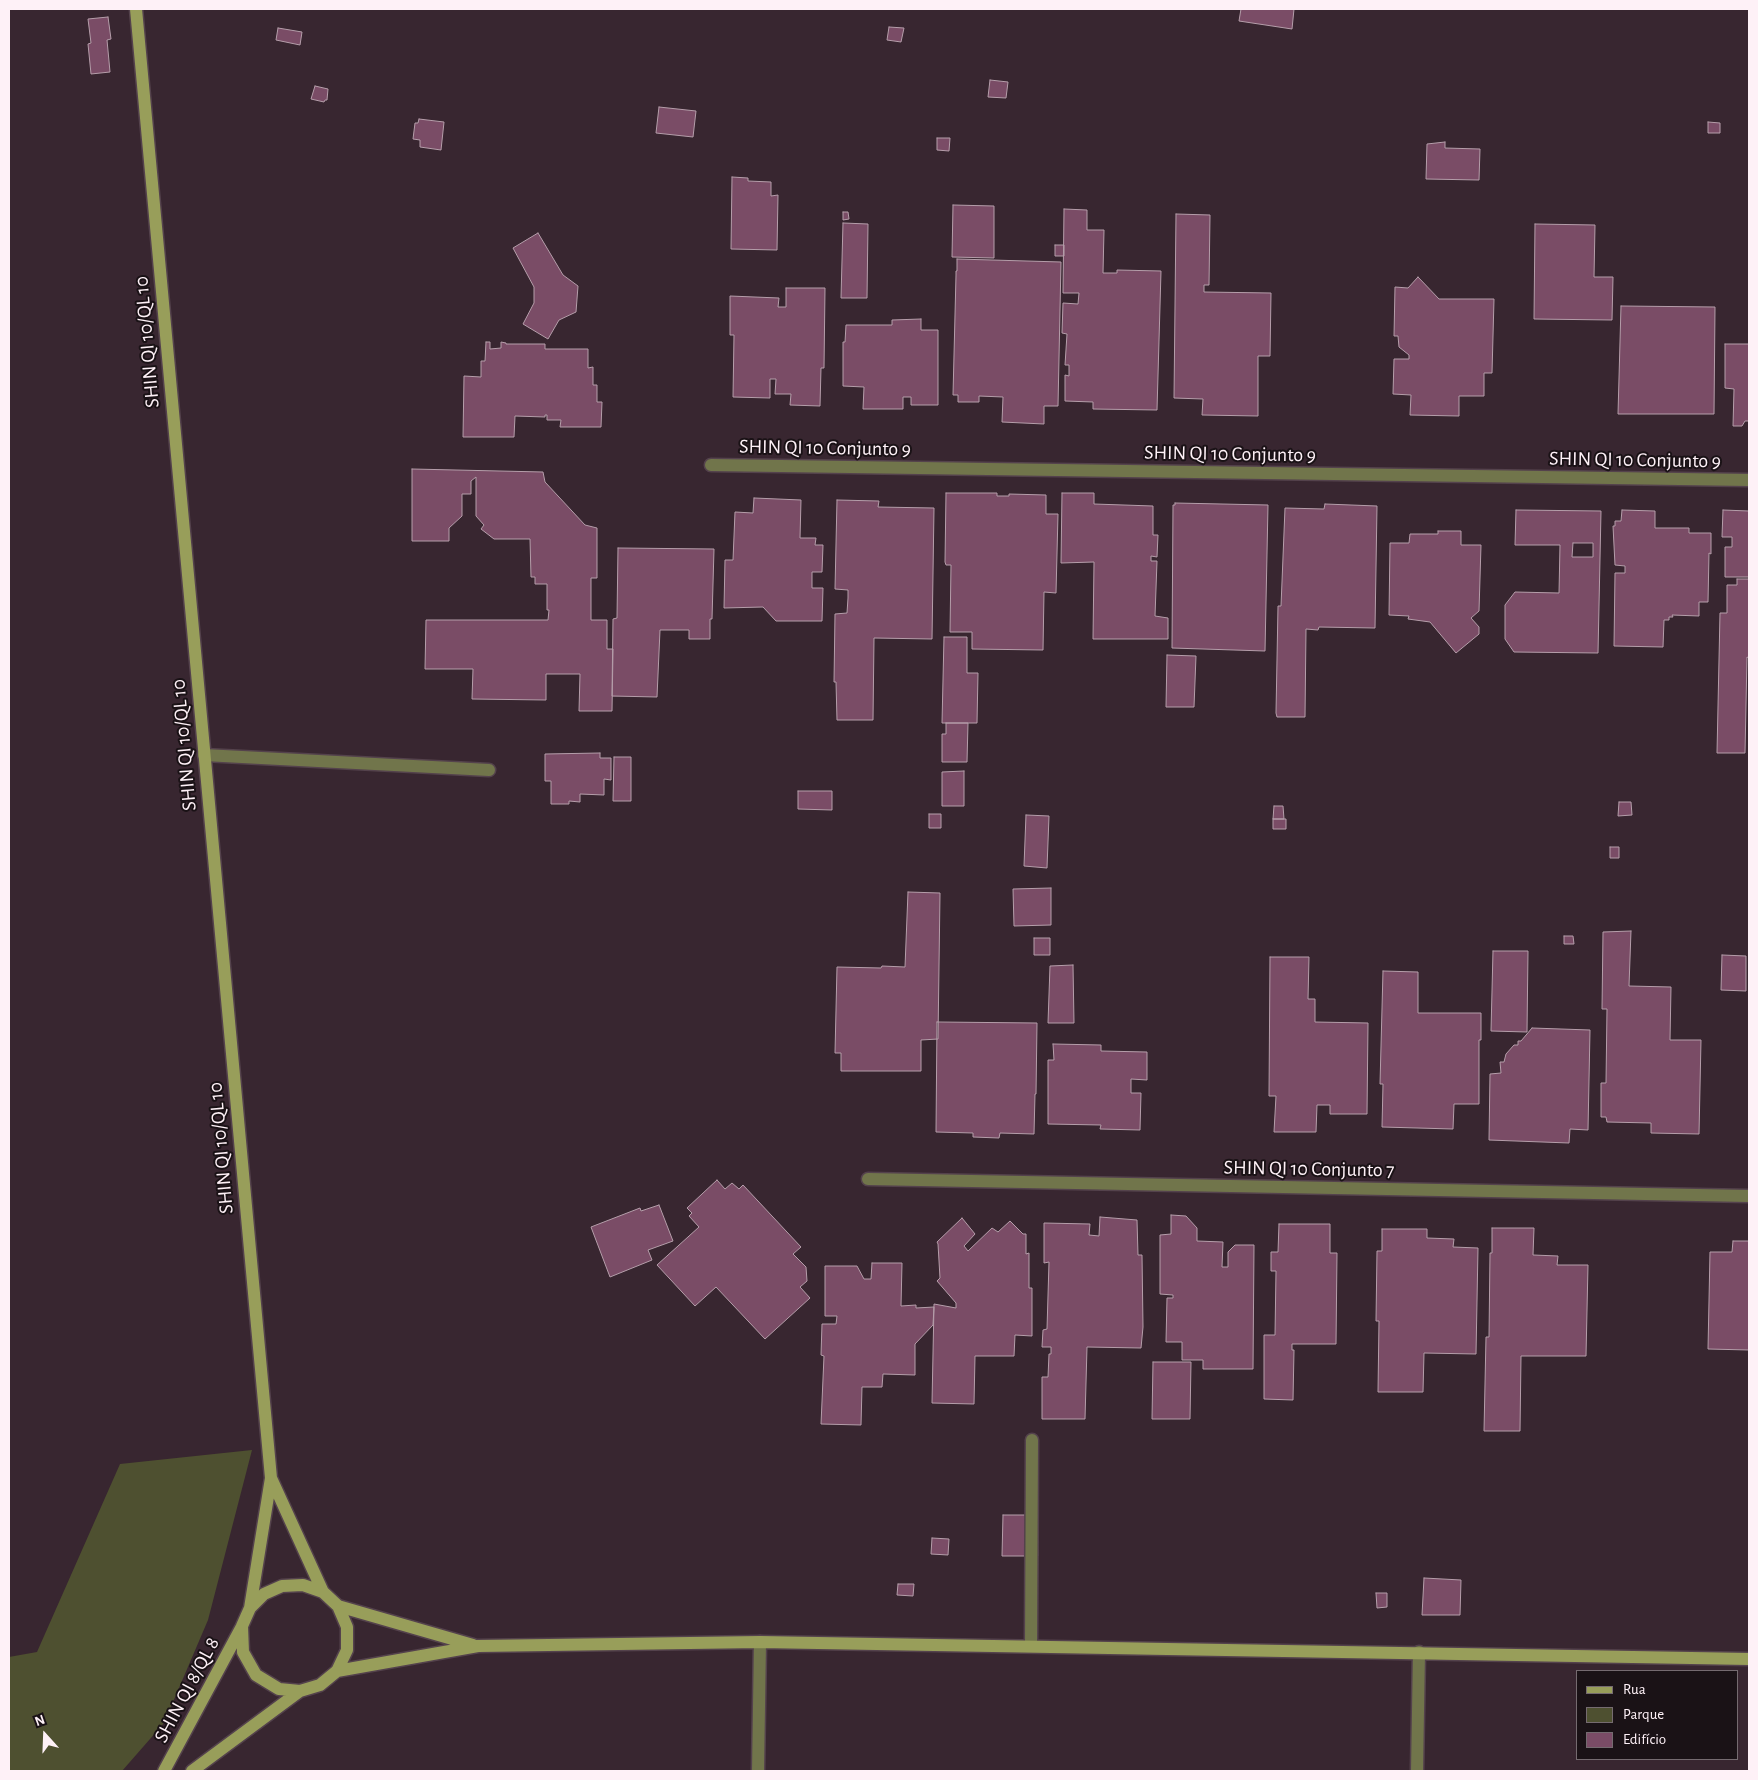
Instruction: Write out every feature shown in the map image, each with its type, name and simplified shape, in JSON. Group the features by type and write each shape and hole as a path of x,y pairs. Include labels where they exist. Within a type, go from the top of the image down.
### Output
{"street":[{"name":"SHIN QI 10/QL 10","path":"136,9 271,1478 250,1608"},
{"name":"SHIN QI 10 Conjunto 9","path":"711,465 1749,480"},
{"path":"204,755 489,770"},
{"name":"SHIN QI 10 Conjunto 7","path":"868,1179 1749,1196"},
{"path":"1031,1646 1032,1440"},
{"name":"SHIN QI 10/QL 10","path":"271,1478 323,1592"},
{"path":"192,1771 300,1691 320,1685 337,1671 347,1650 347,1627 338,1606 323,1592 303,1585 282,1586 264,1594 250,1608 242,1626 243,1652 256,1676 279,1689 300,1691"},
{"path":"338,1606 478,1646"},
{"name":"SHIN QI 8/QL 8","path":"164,1771 242,1626"},
{"path":"758,1771 760,1642"},
{"path":"337,1671 478,1646 760,1642 1749,1659"},
{"path":"1417,1771 1419,1652"}],"green space":[{"path":"252,1450 208,1620 164,1723 122,1771 9,1771 9,1657 37,1652 120,1464"}],"building":[{"path":"1241,9 1294,9 1292,29 1239,21"},
{"path":"108,17 111,39 107,40 110,72 91,74 88,44 91,43 88,19"},
{"path":"889,27 904,28 901,42 887,40"},
{"path":"278,28 302,32 300,45 276,40"},
{"path":"990,80 1008,82 1006,98 988,97"},
{"path":"315,86 328,89 327,100 324,102 311,99"},
{"path":"659,107 696,111 693,137 656,133"},
{"path":"419,119 444,122 441,150 420,147 420,140 413,139 415,123 418,123"},
{"path":"1708,122 1720,123 1720,133 1708,133"},
{"path":"937,138 950,138 949,151 937,150"},
{"path":"1445,142 1445,148 1480,149 1479,180 1426,179 1427,144"},
{"path":"732,177 748,178 748,181 771,182 771,196 778,195 777,250 731,249"},
{"path":"953,205 994,206 994,258 952,257"},
{"path":"1064,209 1087,210 1087,230 1104,230 1103,273 1117,273 1117,270 1161,271 1157,410 1093,409 1093,402 1065,401 1065,375 1069,376 1069,365 1065,365 1067,334 1062,333 1063,303 1078,304 1079,293 1063,293"},
{"path":"843,212 848,212 849,219 843,220"},
{"path":"1176,214 1210,215 1209,285 1204,285 1204,292 1271,293 1270,356 1258,356 1258,416 1202,415 1203,399 1174,398"},
{"path":"843,223 868,224 867,298 841,298"},
{"path":"1535,224 1595,225 1594,277 1613,277 1612,320 1534,319"},
{"path":"538,233 563,275 578,286 576,312 559,320 548,339 523,324 534,303 534,287 513,248"},
{"path":"1055,245 1064,245 1064,256 1055,256"},
{"path":"957,259 1061,262 1058,406 1044,406 1044,424 1002,422 1003,397 979,396 979,402 958,402 958,395 953,395"},
{"path":"1418,277 1439,299 1494,299 1492,373 1484,373 1484,396 1459,396 1459,416 1410,415 1411,395 1393,394 1394,359 1409,359 1409,355 1399,347 1398,336 1394,336 1395,287 1408,288"},
{"path":"786,288 825,288 824,368 821,368 820,406 790,405 791,394 775,394 776,379 770,379 770,398 733,397 734,335 730,335 730,296 779,298 778,307 786,307"},
{"path":"1621,306 1715,307 1714,414 1618,414"},
{"path":"921,319 921,330 938,330 938,405 911,405 911,397 903,397 903,409 863,409 864,387 843,386 843,342 845,342 846,325 892,325 892,320"},
{"path":"486,342 490,342 490,349 501,348 501,342 506,344 545,344 545,349 588,349 588,368 593,367 593,385 597,385 597,402 602,402 601,427 560,427 561,420 547,420 547,415 545,417 515,416 514,437 463,437 464,376 481,377 481,361 485,361"},
{"path":"1725,344 1749,344 1749,421 1745,421 1742,426 1733,426 1734,389 1725,388"},
{"path":"412,469 543,472 545,482 585,525 597,528 597,578 591,578 591,620 607,620 607,649 613,649 612,711 579,711 580,674 546,674 546,700 472,699 473,669 425,669 426,620 548,620 549,610 547,610 547,584 535,584 535,577 531,577 530,539 494,539 481,529 484,525 476,516 476,477 471,481 471,494 462,494 462,516 449,528 449,541 412,541"},
{"path":"946,493 997,493 997,496 1009,496 1009,494 1046,495 1046,514 1058,514 1056,593 1044,592 1043,650 972,649 972,632 950,632 951,565 946,565 945,562"},
{"path":"1062,493 1094,493 1094,504 1153,506 1153,535 1158,535 1157,557 1151,556 1151,561 1157,561 1155,616 1168,618 1168,639 1093,639 1094,562 1061,563"},
{"path":"754,498 801,500 800,538 816,538 815,545 823,545 822,572 812,572 812,588 823,588 822,621 776,621 763,607 724,608 725,560 733,560 735,512 753,513"},
{"path":"837,500 879,501 878,507 934,508 932,639 874,638 873,720 837,720 836,682 834,682 835,614 847,613 848,590 835,589"},
{"path":"1175,503 1268,505 1265,651 1172,648 1173,505"},
{"path":"1325,504 1377,506 1375,628 1319,627 1318,630 1306,629 1305,717 1277,717 1278,606 1281,606 1285,508 1324,509"},
{"path":"1516,510 1601,511 1598,653 1514,652 1505,639 1505,605 1515,592 1559,593 1560,545 1515,545","holes":["1573,543 1593,543 1593,557 1572,557"]},
{"path":"1622,510 1655,511 1655,528 1689,528 1689,533 1711,533 1708,602 1699,602 1699,616 1672,615 1673,617 1669,617 1669,620 1664,620 1663,647 1614,646 1615,573 1625,573 1625,566 1615,565 1613,526 1615,526 1615,521 1621,521"},
{"path":"1723,510 1749,511 1749,577 1725,577 1725,547 1732,547 1732,537 1722,537"},
{"path":"1438,531 1461,531 1461,545 1481,545 1479,611 1471,618 1479,627 1479,634 1456,653 1430,622 1408,619 1409,616 1389,615 1390,543 1409,543 1410,534 1438,534"},
{"path":"618,548 714,549 710,639 689,639 689,630 660,630 657,697 612,696 613,619 617,618"},
{"path":"1737,579 1749,579 1749,658 1747,657 1745,753 1717,753 1720,613 1727,613 1727,585 1737,585"},
{"path":"944,637 967,637 967,673 978,673 977,723 942,723"},
{"path":"1167,655 1196,656 1194,707 1166,707"},
{"path":"946,723 968,723 967,762 942,762 942,734 946,734"},
{"path":"600,753 600,758 611,758 611,780 604,779 604,795 580,794 580,802 569,801 569,804 551,804 551,781 545,781 545,754"},
{"path":"614,757 631,757 631,801 613,801"},
{"path":"964,771 964,806 942,806 942,772"},
{"path":"798,791 832,791 832,810 798,809"},
{"path":"1619,802 1631,802 1632,815 1618,816"},
{"path":"1274,806 1283,806 1284,819 1273,819"},
{"path":"929,814 941,814 941,828 929,828"},
{"path":"1026,815 1049,816 1047,868 1024,866"},
{"path":"1273,819 1286,819 1286,829 1273,829"},
{"path":"1610,847 1619,847 1619,858 1610,858"},
{"path":"1051,888 1051,925 1014,926 1013,889"},
{"path":"908,892 940,893 938,1039 921,1040 921,1071 841,1071 841,1053 835,1053 837,967 905,967"},
{"path":"1631,931 1629,986 1671,987 1670,1040 1701,1040 1699,1134 1651,1133 1651,1123 1607,1122 1606,1117 1601,1117 1601,1083 1606,1083 1607,1009 1602,1009 1603,932"},
{"path":"1564,936 1573,936 1574,944 1564,944"},
{"path":"1034,938 1050,938 1050,955 1034,955"},
{"path":"1493,951 1528,951 1527,1032 1491,1031"},
{"path":"1722,955 1746,956 1746,991 1721,990"},
{"path":"1270,957 1309,957 1308,999 1315,999 1315,1022 1368,1023 1367,1114 1330,1114 1330,1105 1317,1105 1316,1132 1274,1132 1276,1096 1269,1096"},
{"path":"1073,965 1074,1023 1048,1023 1050,966"},
{"path":"1383,971 1418,972 1418,1013 1481,1013 1479,1104 1454,1104 1453,1129 1382,1127 1383,1084 1380,1084"},
{"path":"937,1022 1037,1023 1034,1134 1000,1133 999,1138 973,1137 973,1133 936,1132"},
{"path":"1532,1028 1590,1030 1588,1130 1570,1129 1569,1143 1489,1140 1490,1074 1501,1073 1500,1062 1504,1062 1506,1054 1514,1045 1518,1045 1518,1041 1521,1041"},
{"path":"1053,1044 1101,1045 1101,1051 1147,1052 1147,1080 1131,1079 1131,1093 1141,1093 1140,1130 1100,1129 1101,1125 1048,1124 1048,1060 1054,1060"},
{"path":"717,1180 725,1189 732,1183 739,1189 743,1185 801,1247 793,1254 806,1267 807,1281 800,1287 810,1298 765,1339 716,1287 695,1306 657,1265 699,1227 689,1216 692,1213 687,1208"},
{"path":"659,1205 673,1241 648,1250 652,1260 610,1277 591,1227 640,1208 641,1211"},
{"path":"1171,1215 1186,1216 1197,1228 1197,1241 1223,1242 1222,1267 1228,1267 1228,1252 1235,1245 1254,1245 1253,1369 1203,1369 1203,1360 1182,1360 1182,1342 1166,1342 1167,1298 1173,1298 1173,1295 1160,1294 1160,1235 1171,1234"},
{"path":"1100,1217 1137,1220 1138,1255 1142,1255 1143,1327 1141,1348 1087,1347 1085,1419 1042,1419 1042,1377 1048,1377 1049,1354 1051,1354 1051,1347 1042,1347 1043,1330 1047,1329 1049,1262 1044,1263 1044,1223 1090,1224 1089,1235 1099,1236"},
{"path":"962,1218 975,1234 964,1246 968,1251 992,1228 998,1232 1010,1221 1023,1234 1026,1234 1026,1254 1029,1253 1029,1288 1032,1288 1032,1336 1015,1335 1014,1356 975,1356 974,1404 932,1403 934,1304 956,1308 956,1303 937,1281 940,1278 937,1242"},
{"path":"1279,1224 1330,1224 1330,1253 1337,1253 1336,1344 1292,1344 1292,1350 1294,1350 1293,1400 1264,1399 1264,1335 1275,1335 1276,1271 1271,1271 1271,1252 1278,1252"},
{"path":"1492,1228 1534,1228 1533,1255 1558,1256 1557,1265 1588,1265 1586,1356 1521,1356 1520,1431 1484,1431 1486,1337 1489,1337"},
{"path":"1382,1229 1427,1229 1427,1238 1454,1239 1453,1247 1478,1248 1476,1354 1424,1353 1423,1392 1378,1392 1379,1321 1376,1321 1377,1251 1382,1251"},
{"path":"1733,1241 1749,1241 1749,1350 1708,1349 1710,1252 1732,1252"},
{"path":"872,1263 902,1263 901,1306 916,1305 916,1308 934,1307 933,1325 915,1344 915,1375 883,1374 882,1387 862,1387 861,1425 821,1424 824,1356 821,1355 822,1324 836,1324 837,1316 825,1316 825,1266 857,1266 864,1279 871,1279"},
{"path":"1153,1362 1191,1362 1190,1419 1152,1419"},
{"path":"1003,1515 1038,1515 1038,1556 1002,1556"},
{"path":"932,1538 949,1539 948,1555 931,1554"},
{"path":"1424,1578 1461,1580 1460,1615 1422,1615"},
{"path":"898,1584 914,1584 913,1596 897,1595"},
{"path":"1376,1593 1387,1593 1387,1607 1377,1608"}]}
